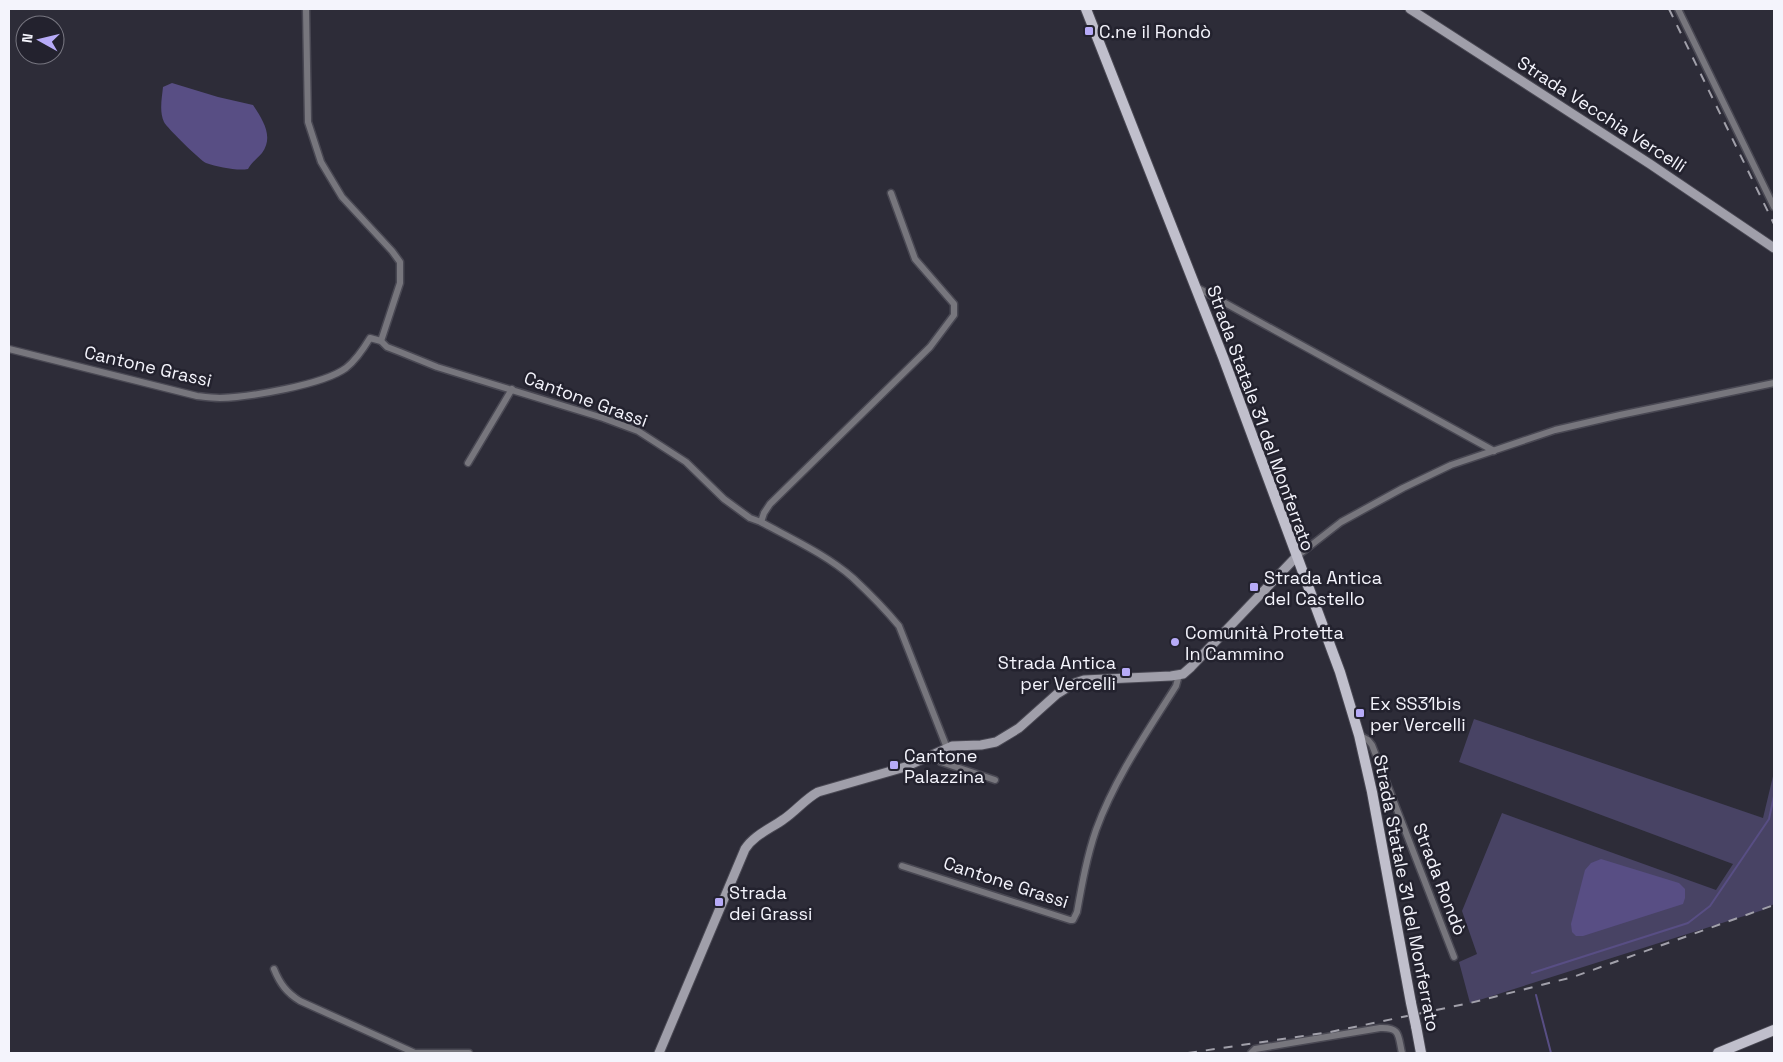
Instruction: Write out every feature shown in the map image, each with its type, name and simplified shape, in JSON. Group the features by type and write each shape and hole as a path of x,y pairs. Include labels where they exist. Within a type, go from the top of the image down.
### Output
{"main road":[{"name":"Strada Statale 31 del Monferrato","path":"1086,9 1195,287 1340,672 1359,735 1372,792 1421,1053"},
{"path":"1720,1053 1774,1030"}],"street":[{"path":"306,9 308,122 321,162 342,197 400,262 400,283 381,341"},
{"name":"Strada Vecchia Vercelli","path":"1410,9 1642,159 1774,248"},
{"path":"1678,9 1774,207"},
{"path":"761,522 770,504 930,347 954,315 954,304 916,259 900,212 891,193"},
{"path":"1195,287 1494,450"},
{"name":"Cantone Grassi","path":"9,350 197,396 217,398 251,395 300,385 331,376 353,361 370,338 381,341 387,347 437,367 512,389 638,431 686,462 724,499 750,518 761,522 827,560 852,578 895,621 899,626 947,748"},
{"path":"659,1053 749,842 783,820 807,798 818,792 905,767 957,745 989,744 1004,739 1057,694 1084,680 1179,675 1192,668 1296,557 1341,522 1402,488 1451,465 1555,430 1774,383"},
{"path":"468,463 512,389"},
{"name":"Cantone Grassi","path":"902,866 1073,920 1077,912 1090,850 1097,828 1121,777 1176,686 1179,675"},
{"name":"Strada Rondò","path":"1359,735 1368,740 1372,745 1454,956"},
{"path":"934,755 941,762 995,780"},
{"path":"274,969 279,983 300,1001 415,1053 469,1053"},
{"path":"1251,1053 1255,1049 1390,1027 1397,1034 1402,1053"}],"shaded area":[{"path":"172,83 253,105 266,129 267,141 262,153 248,169 227,168 206,163 191,151 166,125 161,105 163,87"},
{"path":"1474,719 1763,818 1774,772 1774,904 1763,910 1470,1003 1459,962 1477,954 1462,911 1502,813 1716,890 1733,864 1459,762"},
{"path":"1601,859 1679,883 1685,889 1683,904 1583,936 1576,936 1572,932 1571,924 1585,870 1591,863"}],"waterway":[{"path":"1532,973 1688,923 1710,906 1769,819 1774,796"},
{"path":"1536,995 1551,1053"}],"railway":[{"path":"1669,9 1774,224"},
{"path":"1188,1053 1330,1032 1470,1003 1573,977 1774,905"}],"place":[{"name":"C.ne il Rondò","path":"1089,31"},
{"name":"Strada Antica del Castello","path":"1254,587"},
{"name":"Comunità Protetta In Cammino","path":"1175,642"},
{"name":"Strada Antica per Vercelli","path":"1126,672"},
{"name":"Ex SS31bis per Vercelli","path":"1360,713"},
{"name":"Cantone Palazzina","path":"894,765"},
{"name":"Strada dei Grassi","path":"719,902"}]}
